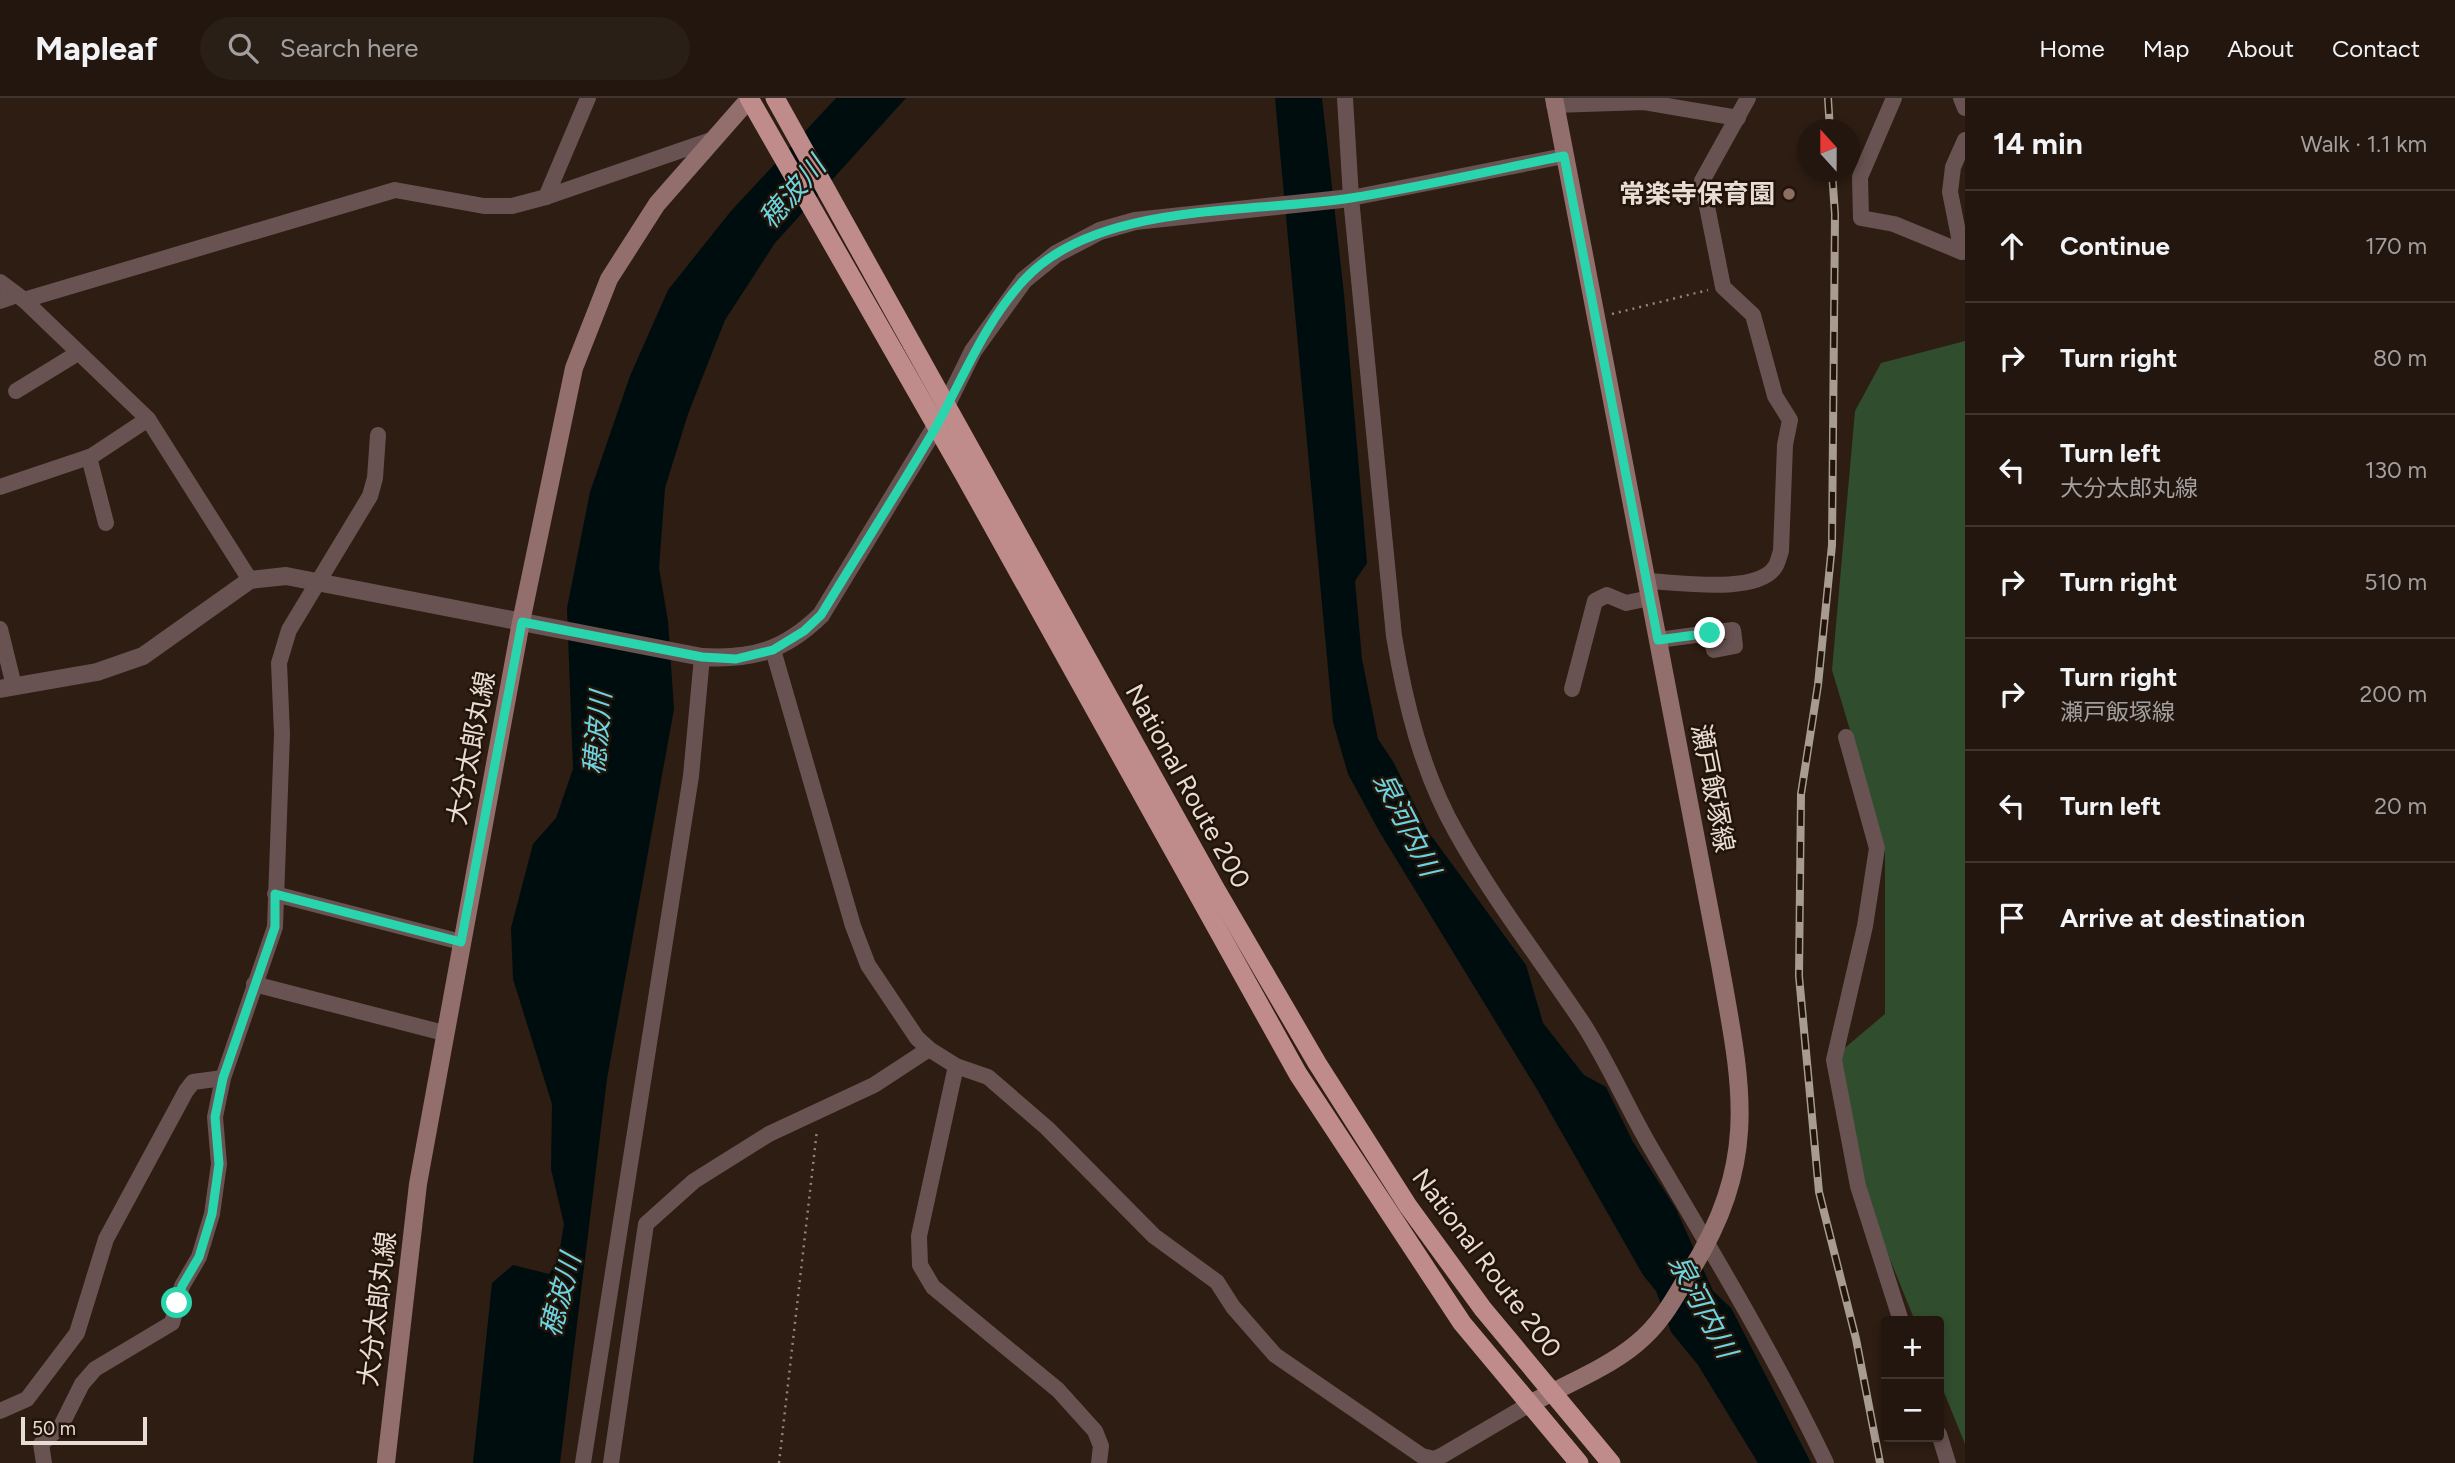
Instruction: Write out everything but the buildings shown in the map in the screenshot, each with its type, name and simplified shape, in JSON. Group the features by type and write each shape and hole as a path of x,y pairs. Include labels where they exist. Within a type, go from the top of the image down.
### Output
{"highway":[{"name":"National Route 200","path":"775,99 1215,888 1317,1063 1408,1206 1483,1309 1611,1463"},
{"name":"National Route 200","path":"752,102 1298,1074 1462,1323 1578,1463"}],"main road":[{"name":"大分太郎丸線","path":"386,1463 418,1184 444,1033 528,624 556,448 579,355 609,279 657,204 711,140 752,102"},
{"name":"瀬戸飯塚線","path":"1530,1404 1634,1346 1660,1322 1708,1244 1736,1165 1741,1125 1740,1077 1554,102"}],"street":[{"path":"546,197 588,98"},
{"path":"1345,98 1351,198 1394,636 1404,695 1416,738 1455,830 1523,940 1583,1024 1743,1302 1826,1463"},
{"path":"1572,689 1595,601 1607,595 1626,603 1649,590 1738,584 1763,577 1775,568 1781,551 1786,445 1790,420 1775,396 1753,315 1723,286 1702,181 1748,98"},
{"path":"1894,98 1860,177 1861,218 1894,224 1962,252 1950,192 1953,167 1965,140"},
{"path":"1961,98 1965,108"},
{"path":"1554,102 1644,102 1738,118"},
{"path":"0,301 395,190 484,206 512,206 546,197 711,140"},
{"path":"0,629 7,687 97,672 143,656 250,580 286,576 702,657 736,659 773,650 804,631 821,615 936,426 974,351 1024,280 1056,254 1100,232 1135,221 1351,198 1564,156"},
{"path":"0,282 21,297 148,419 250,580"},
{"path":"16,391 78,353"},
{"path":"0,487 89,457 148,419"},
{"path":"44,1463 41,1444 61,1426 82,1384 95,1369 172,1323 182,1286 199,1257 212,1214 219,1164 215,1117 223,1078 275,927 282,734 279,663 289,630 316,581 370,496 375,478 378,435"},
{"path":"89,457 106,523"},
{"path":"1658,640 1710,633"},
{"path":"773,650 853,926 868,965 917,1038 956,1066 988,1077 1047,1128 1154,1236 1217,1282 1233,1307 1275,1355 1422,1456 1434,1461 1530,1404"},
{"path":"583,1463 691,776 702,657"},
{"path":"1846,737 1877,848 1865,926 1835,1060 1858,1186 1899,1316"},
{"path":"275,894 461,942"},
{"path":"254,984 444,1033"},
{"path":"611,1463 646,1224 694,1181 769,1134 819,1113 874,1085 929,1049"},
{"path":"956,1066 919,1236 920,1265 933,1287 1058,1390 1095,1431 1101,1446 1099,1463"},
{"path":"0,1411 27,1399 77,1333 106,1239 186,1091 193,1082 223,1078"},
{"path":"1941,1442 1948,1463"}],"path":[{"path":"1595,318 1723,286"},
{"path":"779,1463 819,1113"}],"green space":[{"path":"1965,341 1965,1444 1944,1392 1944,1316 1913,1316 1865,1198 1840,1052 1885,1014 1885,847 1832,670 1855,411 1881,363"}],"water":[{"name":"穂波川","path":"836,98 906,98 775,243 725,320 688,414 665,488 659,568 668,621 674,709 607,1079 560,1463 473,1463 492,1283 513,1265 549,1274 558,1260 564,1224 551,1169 552,1104 513,979 511,928 533,844 556,818 573,769 567,608 590,492 630,376 668,290 731,211"},
{"name":"泉河内川","path":"1275,98 1322,98 1344,294 1367,563 1355,581 1362,659 1378,739 1394,763 1427,830 1526,965 1543,1023 1584,1075 1606,1087 1633,1142 1676,1209 1713,1291 1731,1308 1811,1463 1758,1463 1698,1365 1671,1332 1656,1291 1643,1275 1538,1091 1379,831 1348,774 1333,722"}],"railway":[{"path":"1828,98 1829,119"},
{"path":"1833,182 1835,214 1832,545 1818,685 1801,794 1799,976 1819,1192 1856,1339 1880,1463"}],"place":[{"name":"常楽寺保育園","path":"1789,194"}],"route":[{"path":"177,1303 182,1286 199,1257 212,1214 219,1164 215,1117 223,1078 275,927 275,894 461,942 522,622 702,657 736,659 773,650 804,631 821,615 936,426 974,351 1024,280 1056,254 1100,232 1135,221 1351,198 1564,156 1658,640 1710,633"}]}
